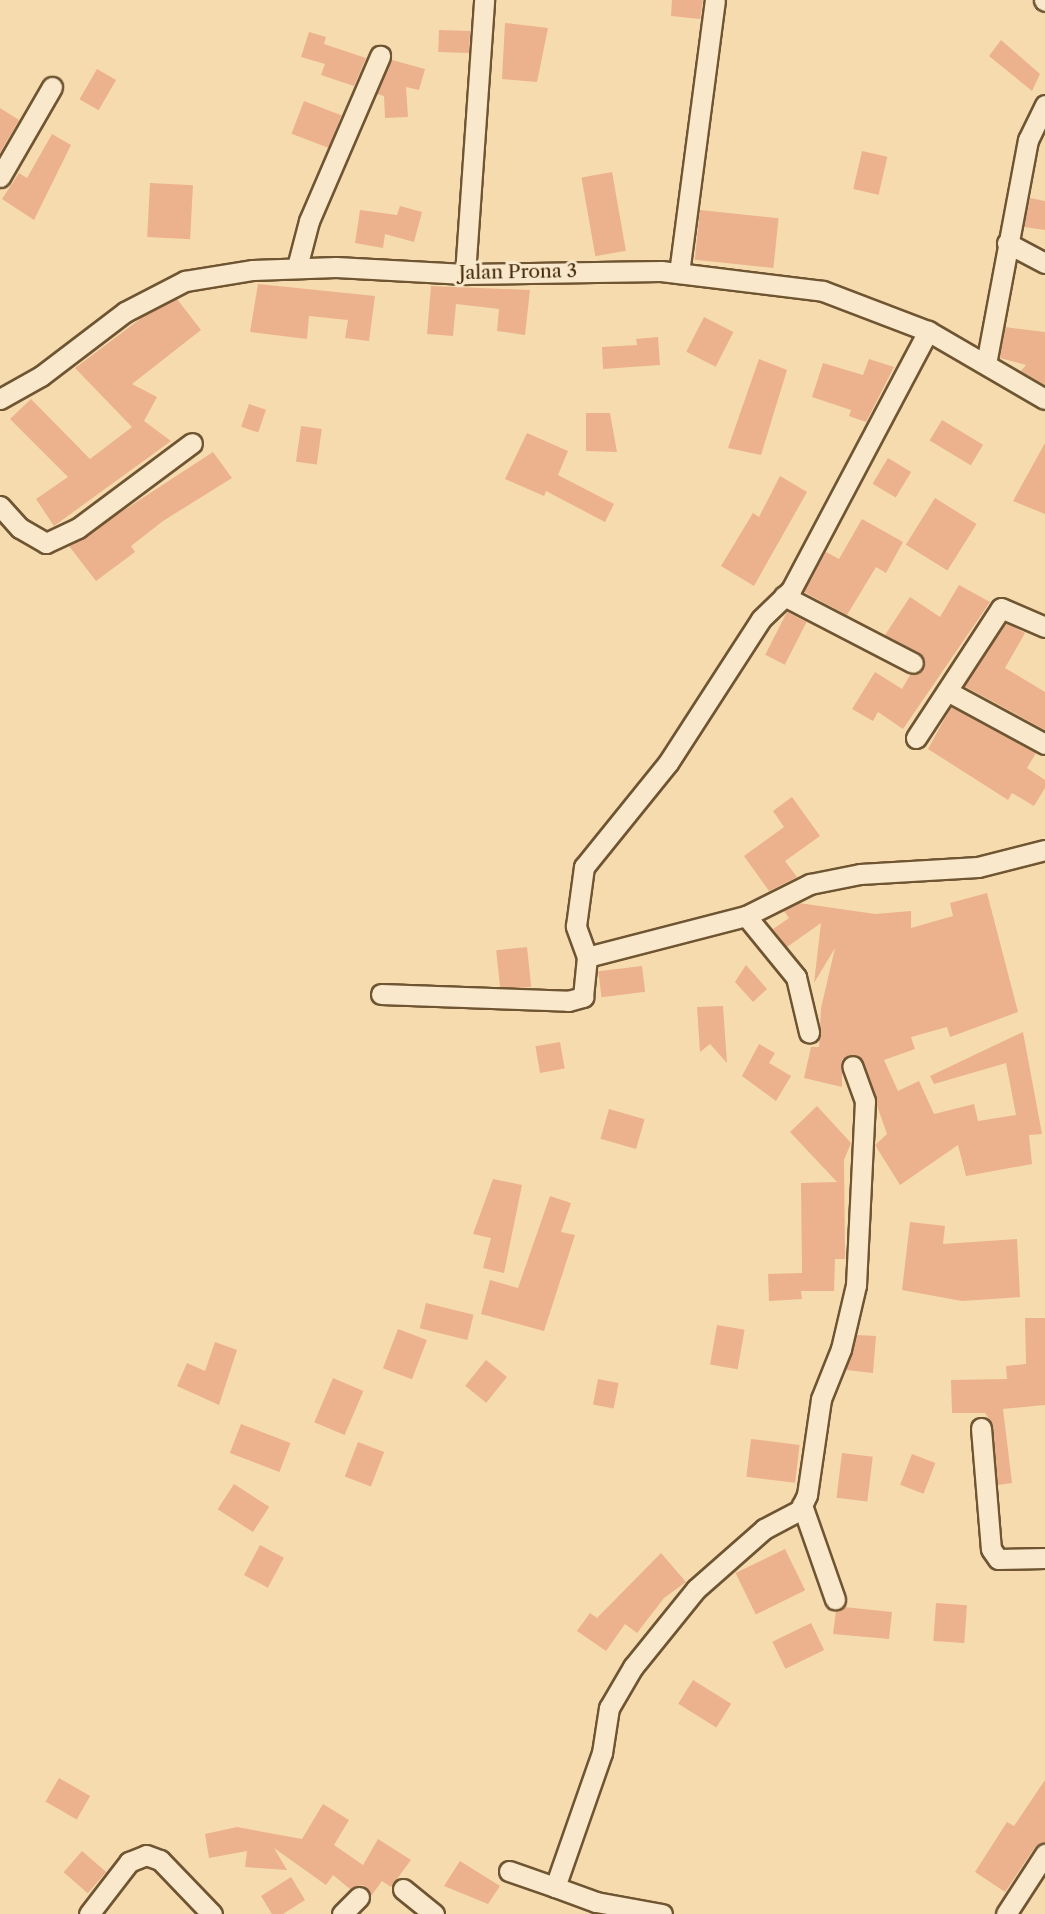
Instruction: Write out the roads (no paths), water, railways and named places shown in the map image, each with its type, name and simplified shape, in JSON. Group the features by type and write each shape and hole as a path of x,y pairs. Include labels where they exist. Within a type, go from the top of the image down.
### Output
{"street":[{"path":"465,274 484,0"},
{"path":"679,273 715,0"},
{"path":"297,267 309,221 380,56"},
{"path":"0,177 52,87"},
{"path":"986,364 1028,140 1045,105"},
{"path":"1007,243 1045,262"},
{"name":"Jalan Prona 3","path":"0,399 41,376 125,312 185,281 297,267 465,274 679,273 823,291 928,331 1045,398"},
{"path":"381,993 577,1001 587,988 587,957 576,926 584,867 668,763 761,619 784,596 843,497 928,331"},
{"path":"0,506 20,528 46,543 78,528 192,443"},
{"path":"784,596 913,663"},
{"path":"916,738 1002,608 1045,627"},
{"path":"947,691 1045,744"},
{"path":"587,957 746,916 810,884 860,874 978,867 1045,850"},
{"path":"746,916 796,977 809,1032"},
{"path":"835,1599 802,1506 821,1399 841,1349 856,1285 866,1101 852,1066"},
{"path":"981,1428 991,1549 998,1559 1045,1559"},
{"path":"555,1887 602,1753 609,1708 633,1667 696,1589 764,1529 802,1506"},
{"path":"1006,1914 1045,1853"},
{"path":"89,1914 129,1862 146,1855 160,1860 212,1914"},
{"path":"509,1871 596,1902 662,1914"},
{"path":"403,1889 434,1914"}]}
